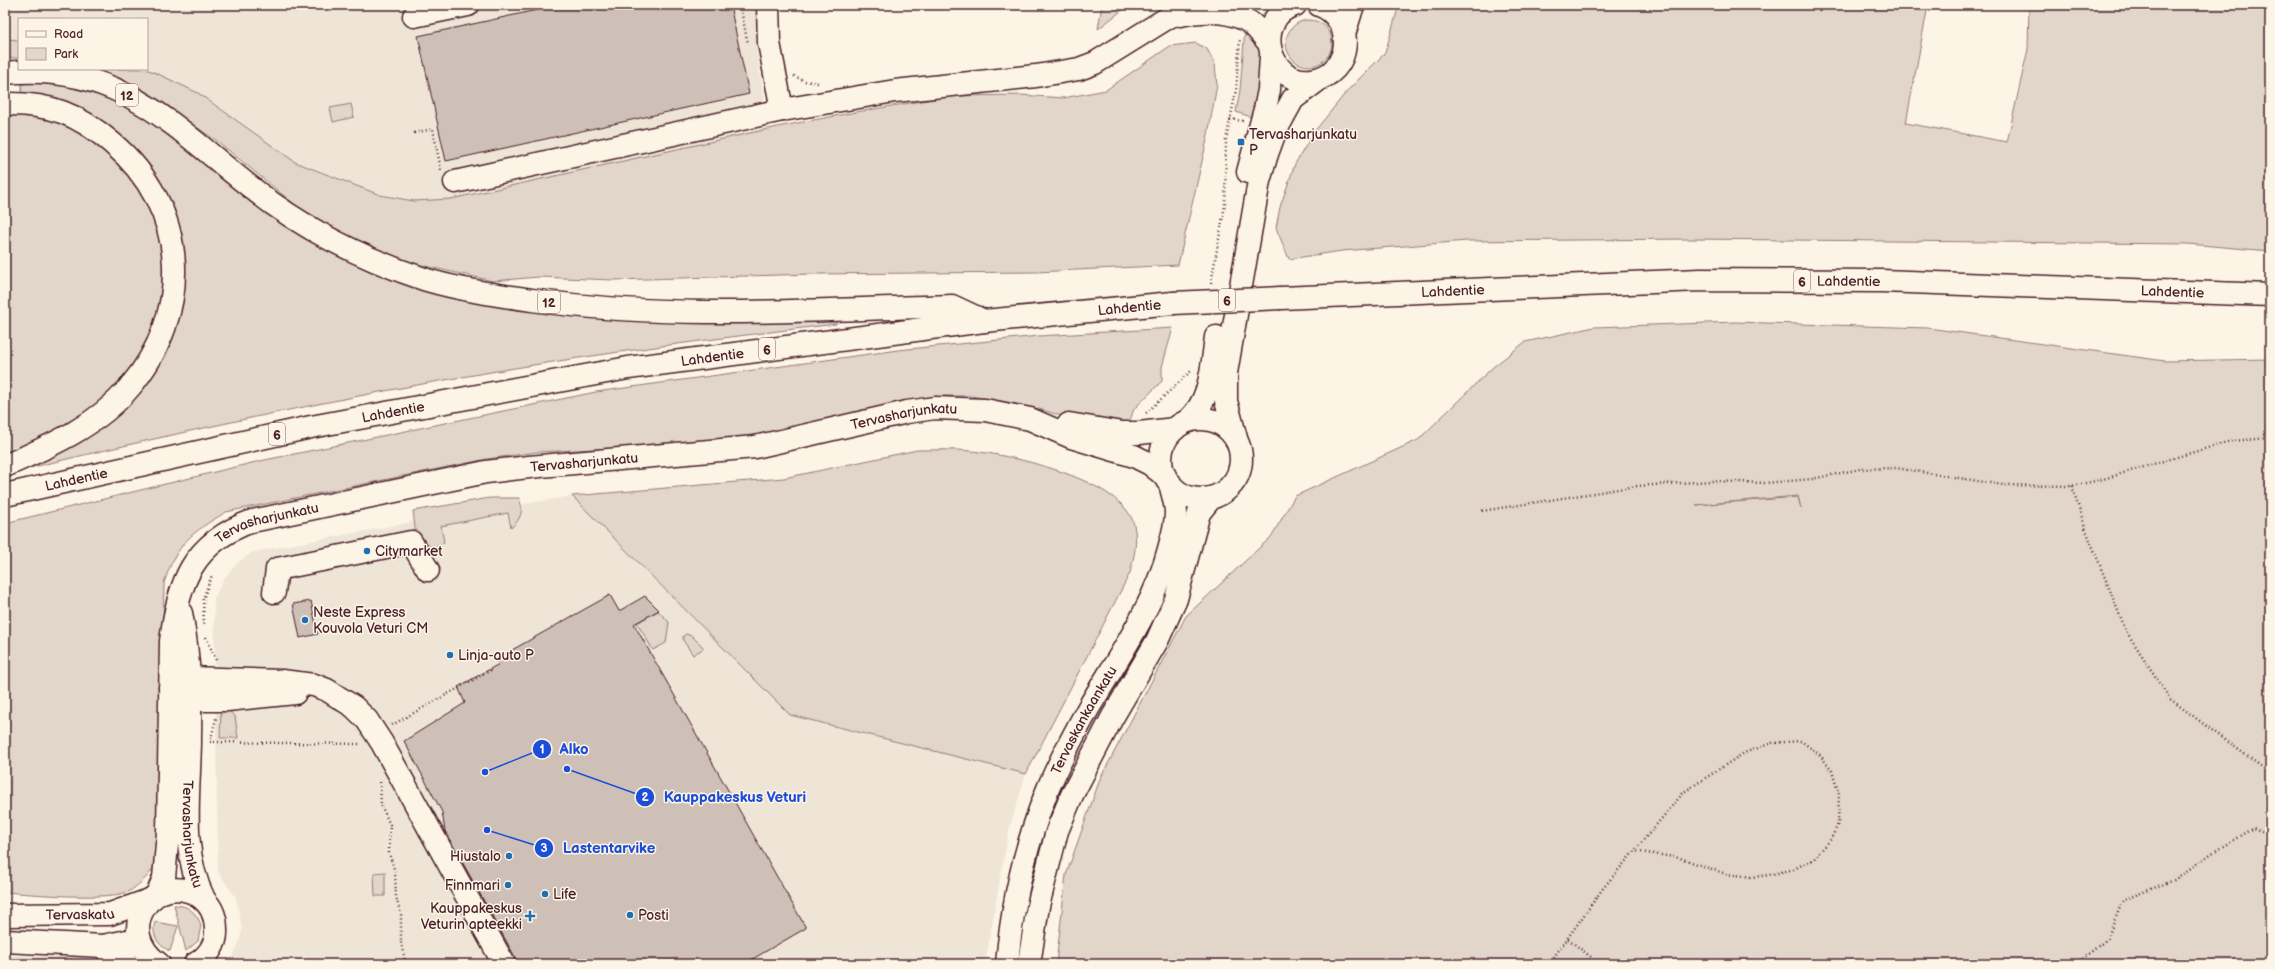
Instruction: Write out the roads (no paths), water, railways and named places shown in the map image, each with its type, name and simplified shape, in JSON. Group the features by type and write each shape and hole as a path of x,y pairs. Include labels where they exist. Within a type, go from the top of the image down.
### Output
{"main road":[{"path":"414,16 468,5"},
{"path":"768,5 769,43 782,110"},
{"path":"455,182 782,110 895,91 1036,76 1079,69 1112,54 1169,17 1195,5"},
{"path":"1288,5 1275,20 1270,31 1269,90 1243,192 1207,389 1200,408 1165,440 1161,454 1162,468 1168,480 1176,491 1190,498 1204,500 1229,489 1237,478 1242,465 1241,451 1226,401 1226,373 1259,181 1275,132 1294,99 1331,72 1339,64 1344,54 1346,43 1345,31 1352,5"},
{"path":"1319,5 1334,13 1345,31"},
{"path":"1169,17 1193,12 1229,14 1244,19 1254,26 1270,49 1276,64 1292,77 1311,80 1321,78"},
{"name":"12","path":"5,73 19,71 55,73 90,80 117,89 147,105 178,126 272,204 305,226 363,257 430,280 474,291 586,308 704,312 952,306 984,321"},
{"path":"5,104 30,104 64,112 93,128 123,153 156,195 172,241 175,262 172,300 163,333 150,359 130,388 103,414 86,425 62,439 5,466"},
{"name":"Lahdentie","path":"5,495 303,429 551,381 740,352 984,321 1173,303 1700,280 1881,281 2238,293 2270,296"},
{"name":"Tervasharjunkatu","path":"142,946 138,934 138,920 143,909 154,897 164,878 168,833 171,641 178,600 185,577 202,552 225,533 239,525 259,519 486,472 544,465 755,448 907,412 935,408 985,410 1030,419 1053,420 1122,432 1138,433 1181,425"},
{"name":"Tervasharjunkatu","path":"1030,419 1071,437 1134,456 1150,464 1168,480"},
{"path":"1181,425 1201,419 1215,421 1227,428 1236,438"},
{"name":"Tervaskankaankatu","path":"1007,964 1012,914 1018,886 1026,854 1047,792 1067,749 1142,619 1156,591 1174,531 1176,513 1168,480"},
{"name":"Tervaskankaankatu","path":"1029,964 1038,906 1057,831 1072,795 1112,718 1157,641 1176,599 1199,513 1211,498"},
{"path":"274,592 277,569 411,542 428,570"},
{"name":"Tervasharjunkatu","path":"178,600 188,654 191,700 188,846 192,871 204,899 216,920 217,933 210,950 196,964"},
{"path":"170,688 189,678 303,682 327,690 354,707 367,720 382,743 504,964"},
{"path":"170,688 191,700 227,700 311,692 341,699"},
{"name":"Tervaskatu","path":"5,915 110,914 169,890 181,890 193,893 204,899"},
{"name":"Tervaskatu","path":"5,941 83,943 103,946 127,941 142,946"},
{"path":"103,946 113,956 128,964"},
{"path":"142,946 150,957 159,964"}],"place":[{"name":"Tervasharjunkatu P","path":"1241,142"},
{"name":"Citymarket","path":"367,551"},
{"name":"Neste Express Kouvola Veturi CM","path":"305,620"},
{"name":"Linja-auto P","path":"450,655"},
{"name":"Kauppakeskus Veturi","path":"567,769"},
{"name":"Alko","path":"485,772"},
{"name":"Lastentarvike","path":"487,830"},
{"name":"Hiustalo","path":"509,856"},
{"name":"Finnmari","path":"508,885"},
{"name":"Life","path":"545,894"},
{"name":"Posti","path":"630,915"},
{"name":"Kauppakeskus Veturin apteekki","path":"530,916"}]}
